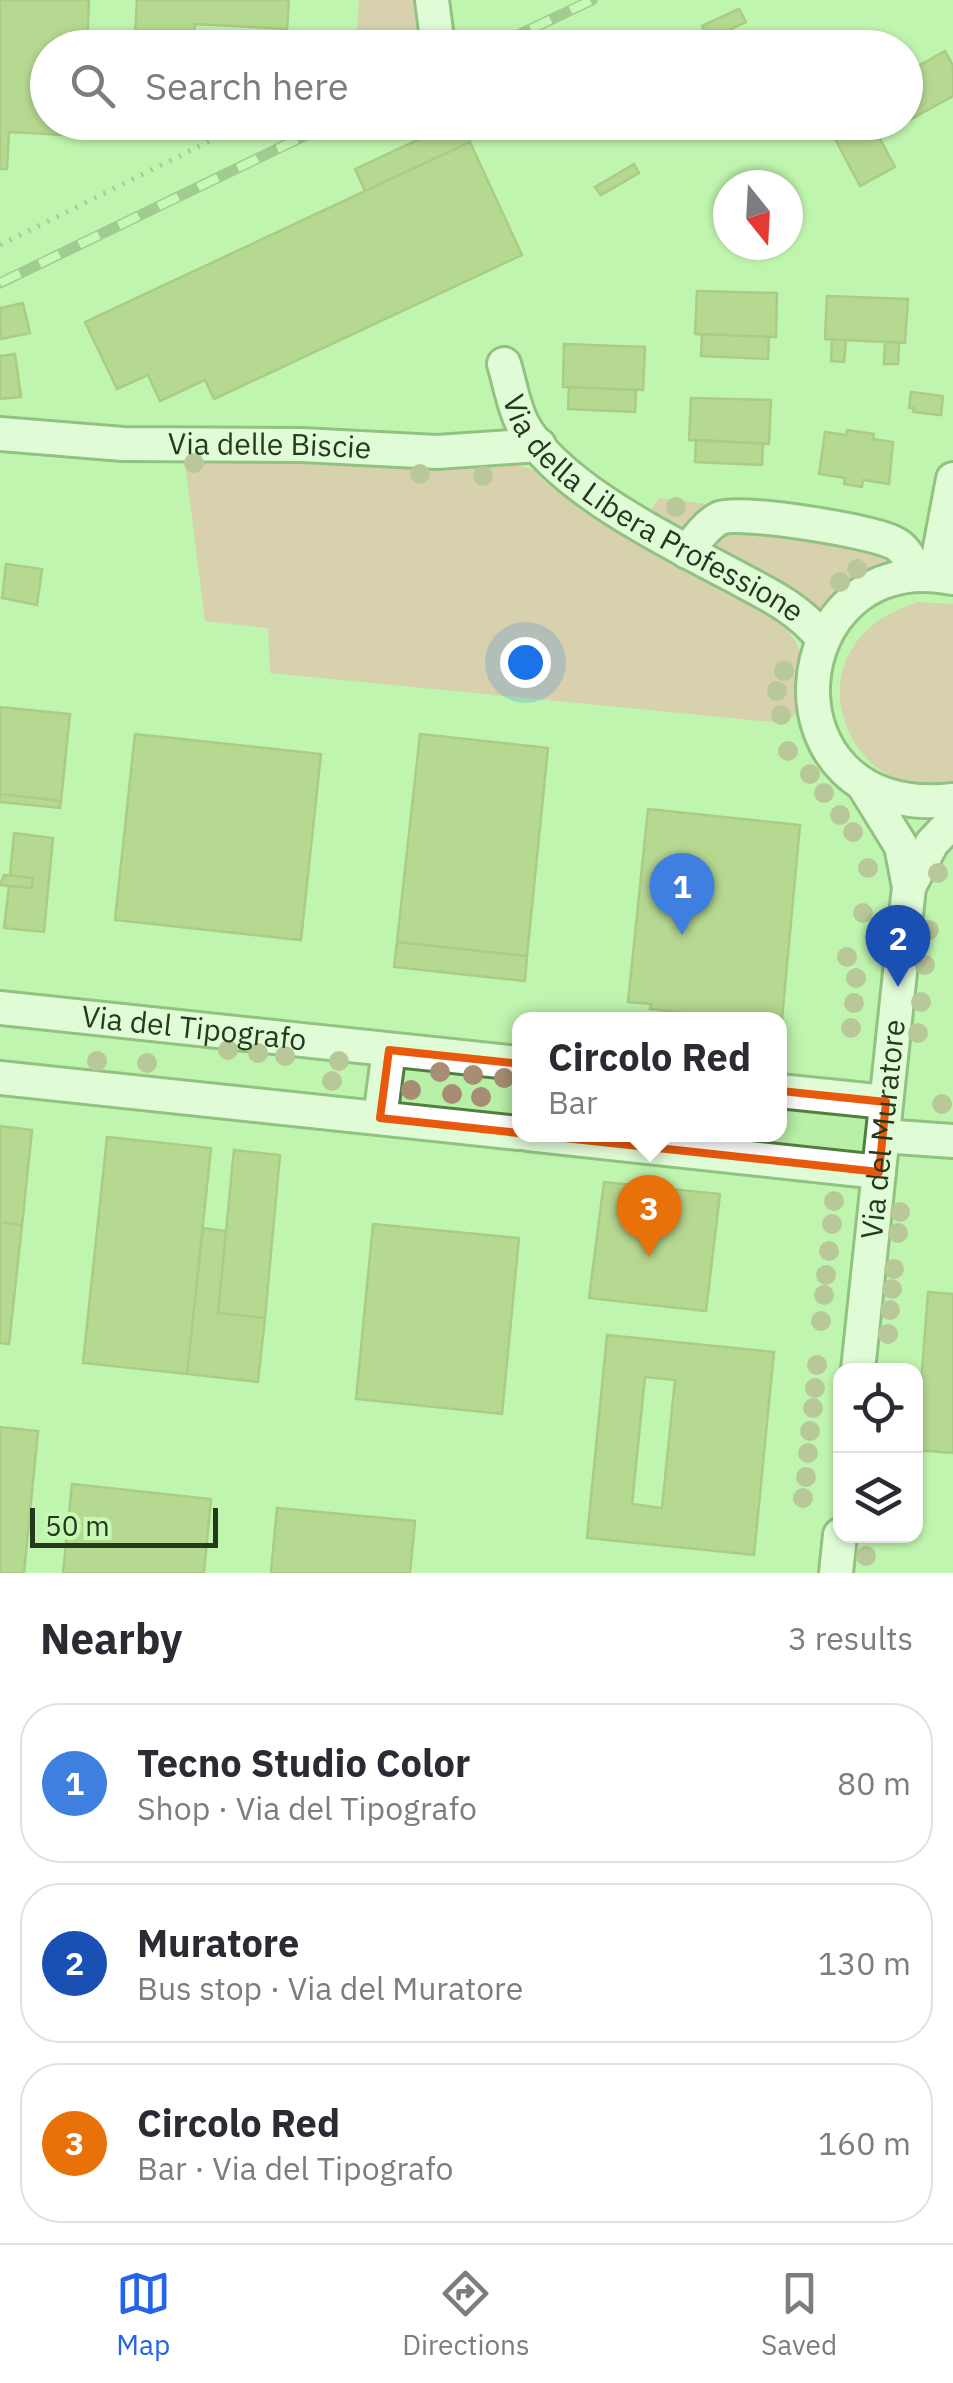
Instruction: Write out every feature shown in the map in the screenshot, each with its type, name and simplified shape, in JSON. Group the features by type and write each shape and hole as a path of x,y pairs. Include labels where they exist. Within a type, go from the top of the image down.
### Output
{"street":[{"name":"Via della Libera Professione","path":"504,364 522,423 565,474 687,552 791,607 822,640"},
{"name":"Via delle Biscie","path":"0,434 123,444 302,444 437,452 539,445"},
{"path":"936,576 953,479"},
{"path":"687,552 720,518 749,517 870,532 900,546 936,576"},
{"path":"822,640 837,616 857,597 881,583 936,576"},
{"name":"Via del Muratore","path":"822,640 814,666 816,721 826,746 864,786 902,846 909,887 859,1363"},
{"path":"864,786 892,798 923,803 953,800"},
{"name":"Via del Muratore","path":"909,887 932,843 953,821"},
{"name":"Via del Tipografo","path":"0,1008 512,1062"},
{"path":"380,1118 389,1050"},
{"path":"0,1078 512,1133"},
{"path":"787,1092 886,1102"},
{"path":"883,1136 953,1142"},
{"path":"602,1142 879,1172"},
{"path":"836,1573 839,1543"}],"path":[{"path":"0,244 211,140"}],"highlighted area":[{"path":"389,1050 886,1102 879,1172 380,1118"}],"shaded area":[{"path":"0,0 953,0 953,1573 0,1573"},
{"path":"359,0 416,0 420,30 357,30"},
{"path":"184,455 506,462 534,470 547,484 771,613 793,637 802,657 802,711 782,723 270,673 268,628 205,621"},
{"path":"659,498 722,506 687,528 671,525 649,513"},
{"path":"726,524 877,549 889,564 827,612 713,547"},
{"path":"918,602 953,604 953,781 917,785 885,773 860,750 844,720 840,687 849,653 875,624"}],"building":[{"path":"0,0 89,0 88,30 30,30 30,133 9,132 7,169 0,169"},
{"path":"137,0 289,0 287,29 195,24 195,30 135,30"},
{"path":"739,9 746,22 729,30 704,30 702,26"},
{"path":"945,51 953,66 953,96 923,113 923,63"},
{"path":"417,140 470,142 365,191 355,169"},
{"path":"836,140 881,140 895,167 860,186"},
{"path":"470,142 522,255 214,399 205,380 160,401 148,375 117,389 85,322"},
{"path":"634,164 639,173 601,195 595,187"},
{"path":"697,291 777,293 776,337 695,334"},
{"path":"827,296 908,299 905,343 825,339"},
{"path":"23,303 30,333 1,339 0,308"},
{"path":"702,334 769,337 768,359 701,356"},
{"path":"832,340 846,340 844,362 831,361"},
{"path":"885,342 899,342 898,364 884,364"},
{"path":"564,344 645,347 643,390 563,387"},
{"path":"15,354 21,397 0,399 0,356"},
{"path":"569,387 636,390 635,412 568,409"},
{"path":"911,392 943,396 941,415 913,412 914,408 909,408"},
{"path":"691,398 771,400 769,444 689,440"},
{"path":"847,430 893,442 889,484 863,480 862,487 844,484 845,478 819,474 825,432 846,435"},
{"path":"696,440 763,443 762,465 695,462"},
{"path":"6,564 42,569 37,605 2,598"},
{"path":"0,707 70,714 61,801 0,794"},
{"path":"135,734 321,754 301,940 115,920"},
{"path":"420,734 548,748 527,956 397,942"},
{"path":"0,794 61,801 60,808 0,802"},
{"path":"648,809 800,825 783,1012 675,1012 628,1002"},
{"path":"14,833 53,838 44,932 4,928 9,886 32,888 33,878 10,875"},
{"path":"4,875 33,878 32,888 0,885"},
{"path":"397,942 527,956 525,981 394,967"},
{"path":"0,1126 32,1130 22,1225 0,1222"},
{"path":"107,1137 211,1148 187,1374 83,1363"},
{"path":"234,1150 280,1155 265,1318 218,1313"},
{"path":"604,1182 720,1194 706,1311 589,1298"},
{"path":"0,1222 22,1225 9,1344 0,1343"},
{"path":"373,1224 519,1238 502,1414 356,1399"},
{"path":"203,1228 226,1231 218,1313 265,1318 258,1382 187,1374"},
{"path":"928,1292 953,1294 953,1453 923,1451 923,1363"},
{"path":"607,1335 774,1352 754,1555 587,1538","holes":["645,1377 675,1380 662,1508 632,1504"]},
{"path":"0,1427 38,1431 24,1573 0,1573"},
{"path":"72,1484 211,1499 204,1573 63,1573"},
{"path":"277,1508 415,1521 410,1573 271,1573"}],"railway":[{"path":"529,30 592,0"},
{"path":"0,283 296,140"}],"place":[{"name":"Tecno Studio Color","path":"682,935"},
{"name":"Muratore","path":"898,987"},
{"name":"Circolo Red","path":"649,1257"}]}
